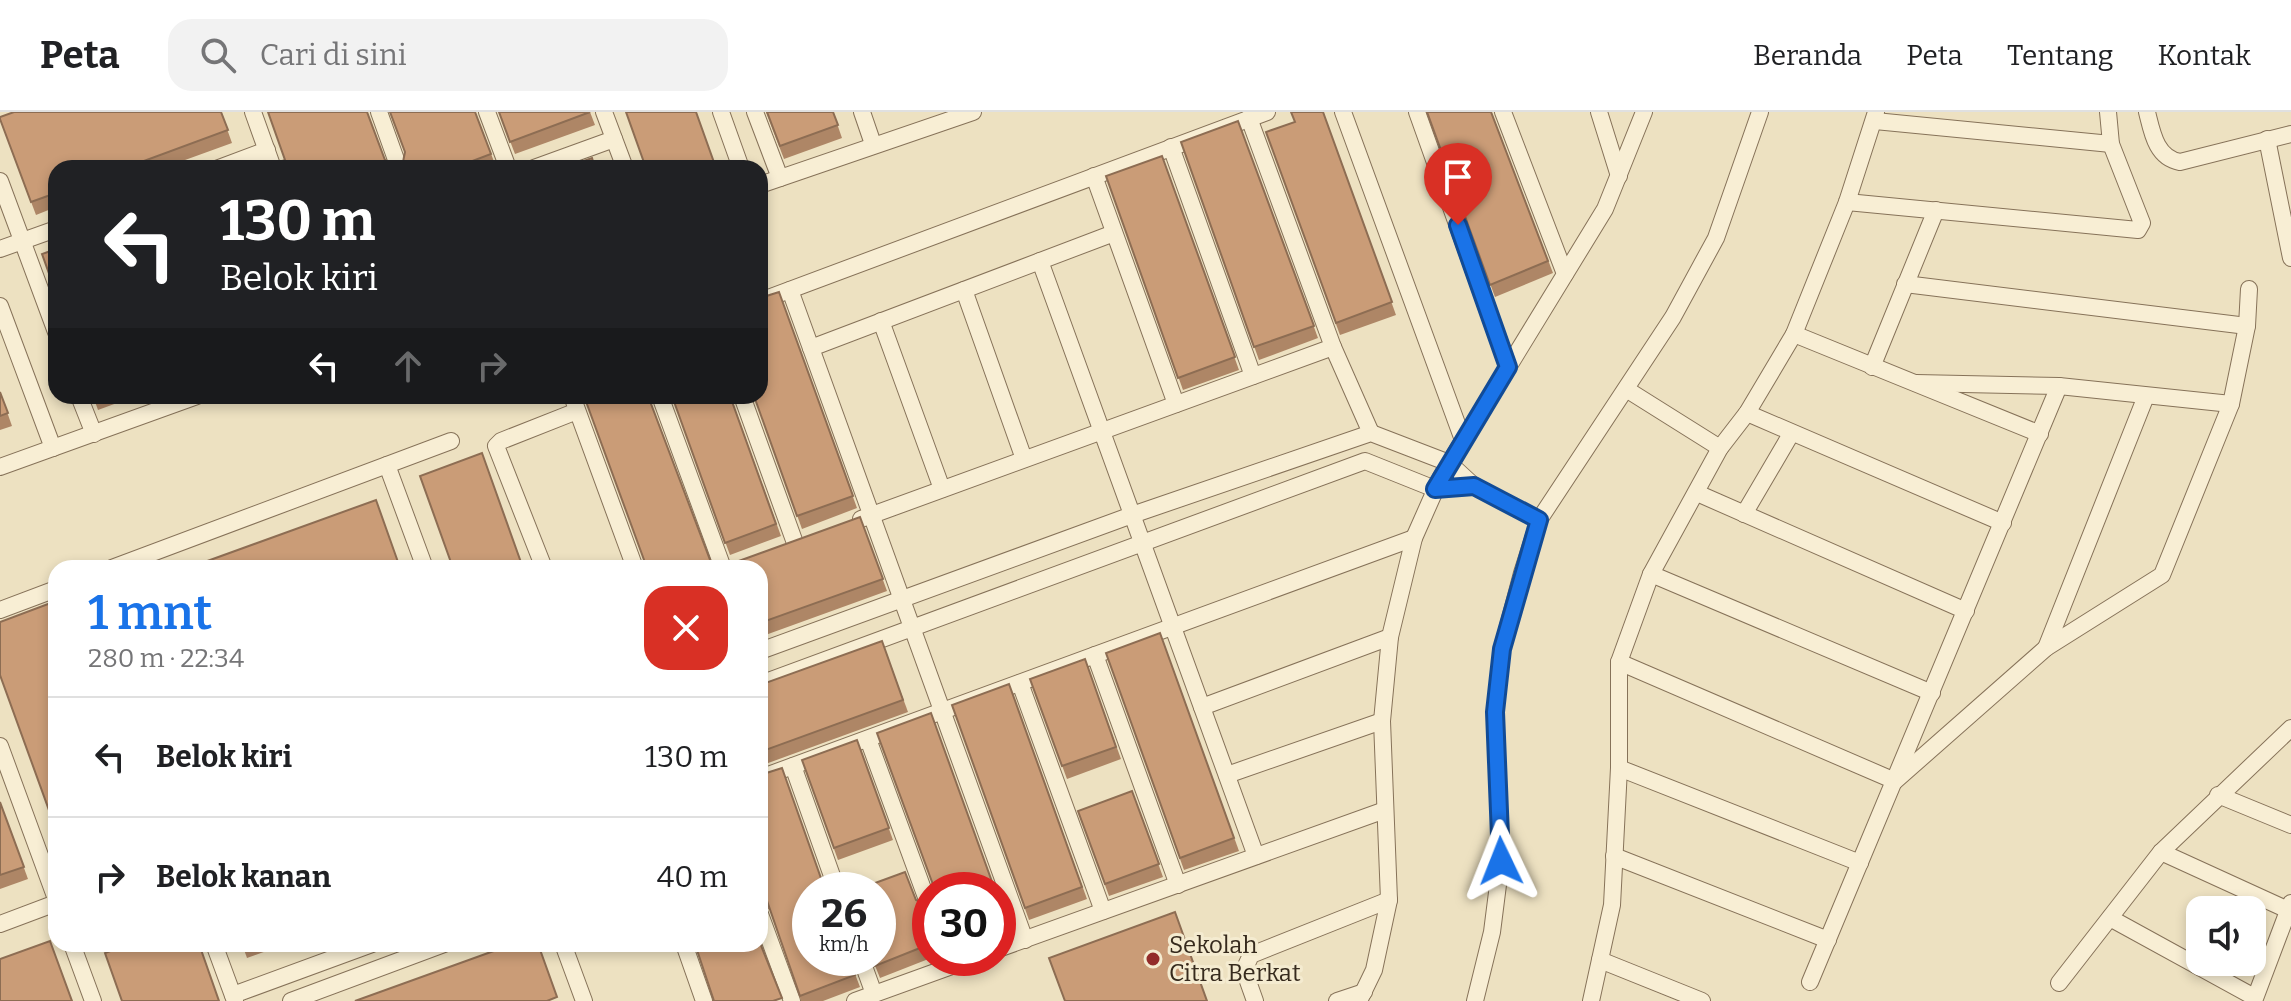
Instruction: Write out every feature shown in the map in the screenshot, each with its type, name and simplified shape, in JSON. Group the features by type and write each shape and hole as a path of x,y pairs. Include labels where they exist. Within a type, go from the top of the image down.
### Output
{"street":[{"path":"253,112 270,160"},
{"path":"379,112 396,160"},
{"path":"487,112 505,160"},
{"path":"604,112 622,160"},
{"path":"721,112 738,160"},
{"path":"755,112 780,178"},
{"path":"862,112 873,144"},
{"path":"768,182 973,112"},
{"path":"768,298 1267,112"},
{"path":"1343,112 1463,440"},
{"path":"1417,112 1508,367"},
{"path":"1503,112 1565,274"},
{"path":"1599,112 1619,176"},
{"path":"1337,1001 1362,996 1374,970 1389,900 1382,721 1390,637 1414,538 1449,463 1605,209 1644,112"},
{"path":"1475,1001 1492,932 1501,861 1495,712 1502,649 1539,520 1673,317 1716,238 1760,112"},
{"path":"1847,202 2138,230 2142,223 2111,144 2108,112"},
{"path":"2147,112 2160,151 2170,161 2180,162 2291,134"},
{"path":"1591,1001 1612,905 1619,768 1619,662 1651,574 1720,448 1747,413 1794,334 1847,202 1876,116 2111,144"},
{"path":"1249,118 1333,347 1371,433"},
{"path":"556,160 614,139"},
{"path":"2267,139 2286,215 2291,258"},
{"path":"1171,147 1253,376"},
{"path":"240,160 267,150"},
{"path":"1094,176 1176,404"},
{"path":"0,181 48,311"},
{"path":"1872,367 1936,210"},
{"path":"0,249 48,232"},
{"path":"811,348 1114,233"},
{"path":"1040,261 1256,856"},
{"path":"1905,284 2247,326"},
{"path":"1895,781 2046,648 2162,575 2231,404 2247,326 2249,289"},
{"path":"790,290 1025,940"},
{"path":"964,290 1024,459"},
{"path":"0,306 53,448"},
{"path":"881,321 942,489"},
{"path":"1794,334 2040,434"},
{"path":"846,524 1333,347"},
{"path":"1916,383 2059,386 2231,404"},
{"path":"1810,982 2059,386"},
{"path":"1626,389 1720,448"},
{"path":"2046,648 2146,396"},
{"path":"82,404 94,434"},
{"path":"0,467 175,404"},
{"path":"541,560 496,446 572,404"},
{"path":"574,404 632,560"},
{"path":"663,404 728,560"},
{"path":"745,404 795,543"},
{"path":"1747,413 2003,523"},
{"path":"768,648 1132,515 1371,433 1449,463 1474,486 1539,520"},
{"path":"1744,514 1791,434"},
{"path":"133,560 451,441"},
{"path":"768,681 1365,461 1435,489 1474,486"},
{"path":"387,465 422,560"},
{"path":"1697,493 1966,611"},
{"path":"768,775 1414,538"},
{"path":"1651,574 1932,693"},
{"path":"0,610 48,592"},
{"path":"1202,707 1390,637"},
{"path":"1095,655 1178,885"},
{"path":"1619,662 1895,781"},
{"path":"1020,683 1103,911"},
{"path":"1227,775 1382,721"},
{"path":"2059,983 2161,852 2291,728"},
{"path":"868,739 917,872"},
{"path":"0,746 48,860"},
{"path":"793,766 831,872"},
{"path":"1619,768 1860,863"},
{"path":"2218,795 2291,825"},
{"path":"1016,943 1385,810"},
{"path":"2110,918 2254,999 2289,906 2161,852"},
{"path":"1614,856 1828,940"},
{"path":"1255,1001 1244,970 1251,955 1389,900"},
{"path":"0,924 48,904"},
{"path":"768,936 792,1001"},
{"path":"76,952 93,1001"},
{"path":"217,952 234,998 352,952"},
{"path":"291,1001 423,952"},
{"path":"566,952 584,1001"},
{"path":"687,952 704,1001"},
{"path":"1600,960 1702,1001"},
{"path":"868,976 874,994"},
{"path":"855,1001 917,976"}],"building":[{"path":"14,112 221,112 228,130 147,160 48,160 48,196 31,202 0,117"},
{"path":"268,112 367,112 385,160 285,160"},
{"path":"390,112 475,112 491,154 475,160 403,160 405,152"},
{"path":"499,112 590,112 510,142"},
{"path":"626,112 696,112 713,160 643,160"},
{"path":"767,112 833,112 838,125 780,146"},
{"path":"1291,112 1323,112 1392,302 1336,323 1266,132 1295,122"},
{"path":"1427,112 1491,112 1548,261 1490,285"},
{"path":"1238,121 1314,326 1254,347 1181,142"},
{"path":"1162,156 1235,357 1178,378 1106,176"},
{"path":"48,252 48,271 42,254"},
{"path":"779,292 853,496 797,516 757,404 768,404 768,295"},
{"path":"0,392 8,413 0,416"},
{"path":"587,404 651,404 710,560 644,560"},
{"path":"675,404 733,404 776,524 725,543"},
{"path":"482,453 520,560 450,560 420,476"},
{"path":"376,500 397,560 210,560"},
{"path":"860,517 883,579 768,620 768,560 742,560"},
{"path":"48,604 48,807 0,675 0,622"},
{"path":"1160,633 1234,838 1180,858 1106,653"},
{"path":"882,641 903,700 768,749 768,682"},
{"path":"1085,659 1116,747 1062,766 1030,679"},
{"path":"1009,684 1082,887 1025,908 1016,883 1016,872 1012,872 952,705"},
{"path":"931,713 988,872 928,872 877,733"},
{"path":"857,740 889,828 834,848 802,760"},
{"path":"782,768 819,872 792,872 792,973 768,904 768,772"},
{"path":"1132,791 1159,864 1105,884 1078,811"},
{"path":"0,802 24,867 0,875"},
{"path":"905,872 912,890 912,951 896,958 896,875"},
{"name":"Sekolah Citra Berkat","path":"1175,912 1207,1001 1065,1001 1049,958"},
{"path":"48,942 48,952 54,952 72,1001 0,1001 0,959"},
{"path":"202,952 219,1001 122,1001 105,953"},
{"path":"491,952 541,952 557,997 547,1001 355,1001"},
{"path":"698,952 764,952 782,998 773,1001 714,1001"},
{"path":"793,976 852,976 800,996"}],"place":[{"name":"Sekolah Citra Berkat","path":"1153,959"}],"route":[{"path":"1458,225 1508,367 1435,489 1474,486 1539,520 1502,649 1495,712 1501,861"}]}
